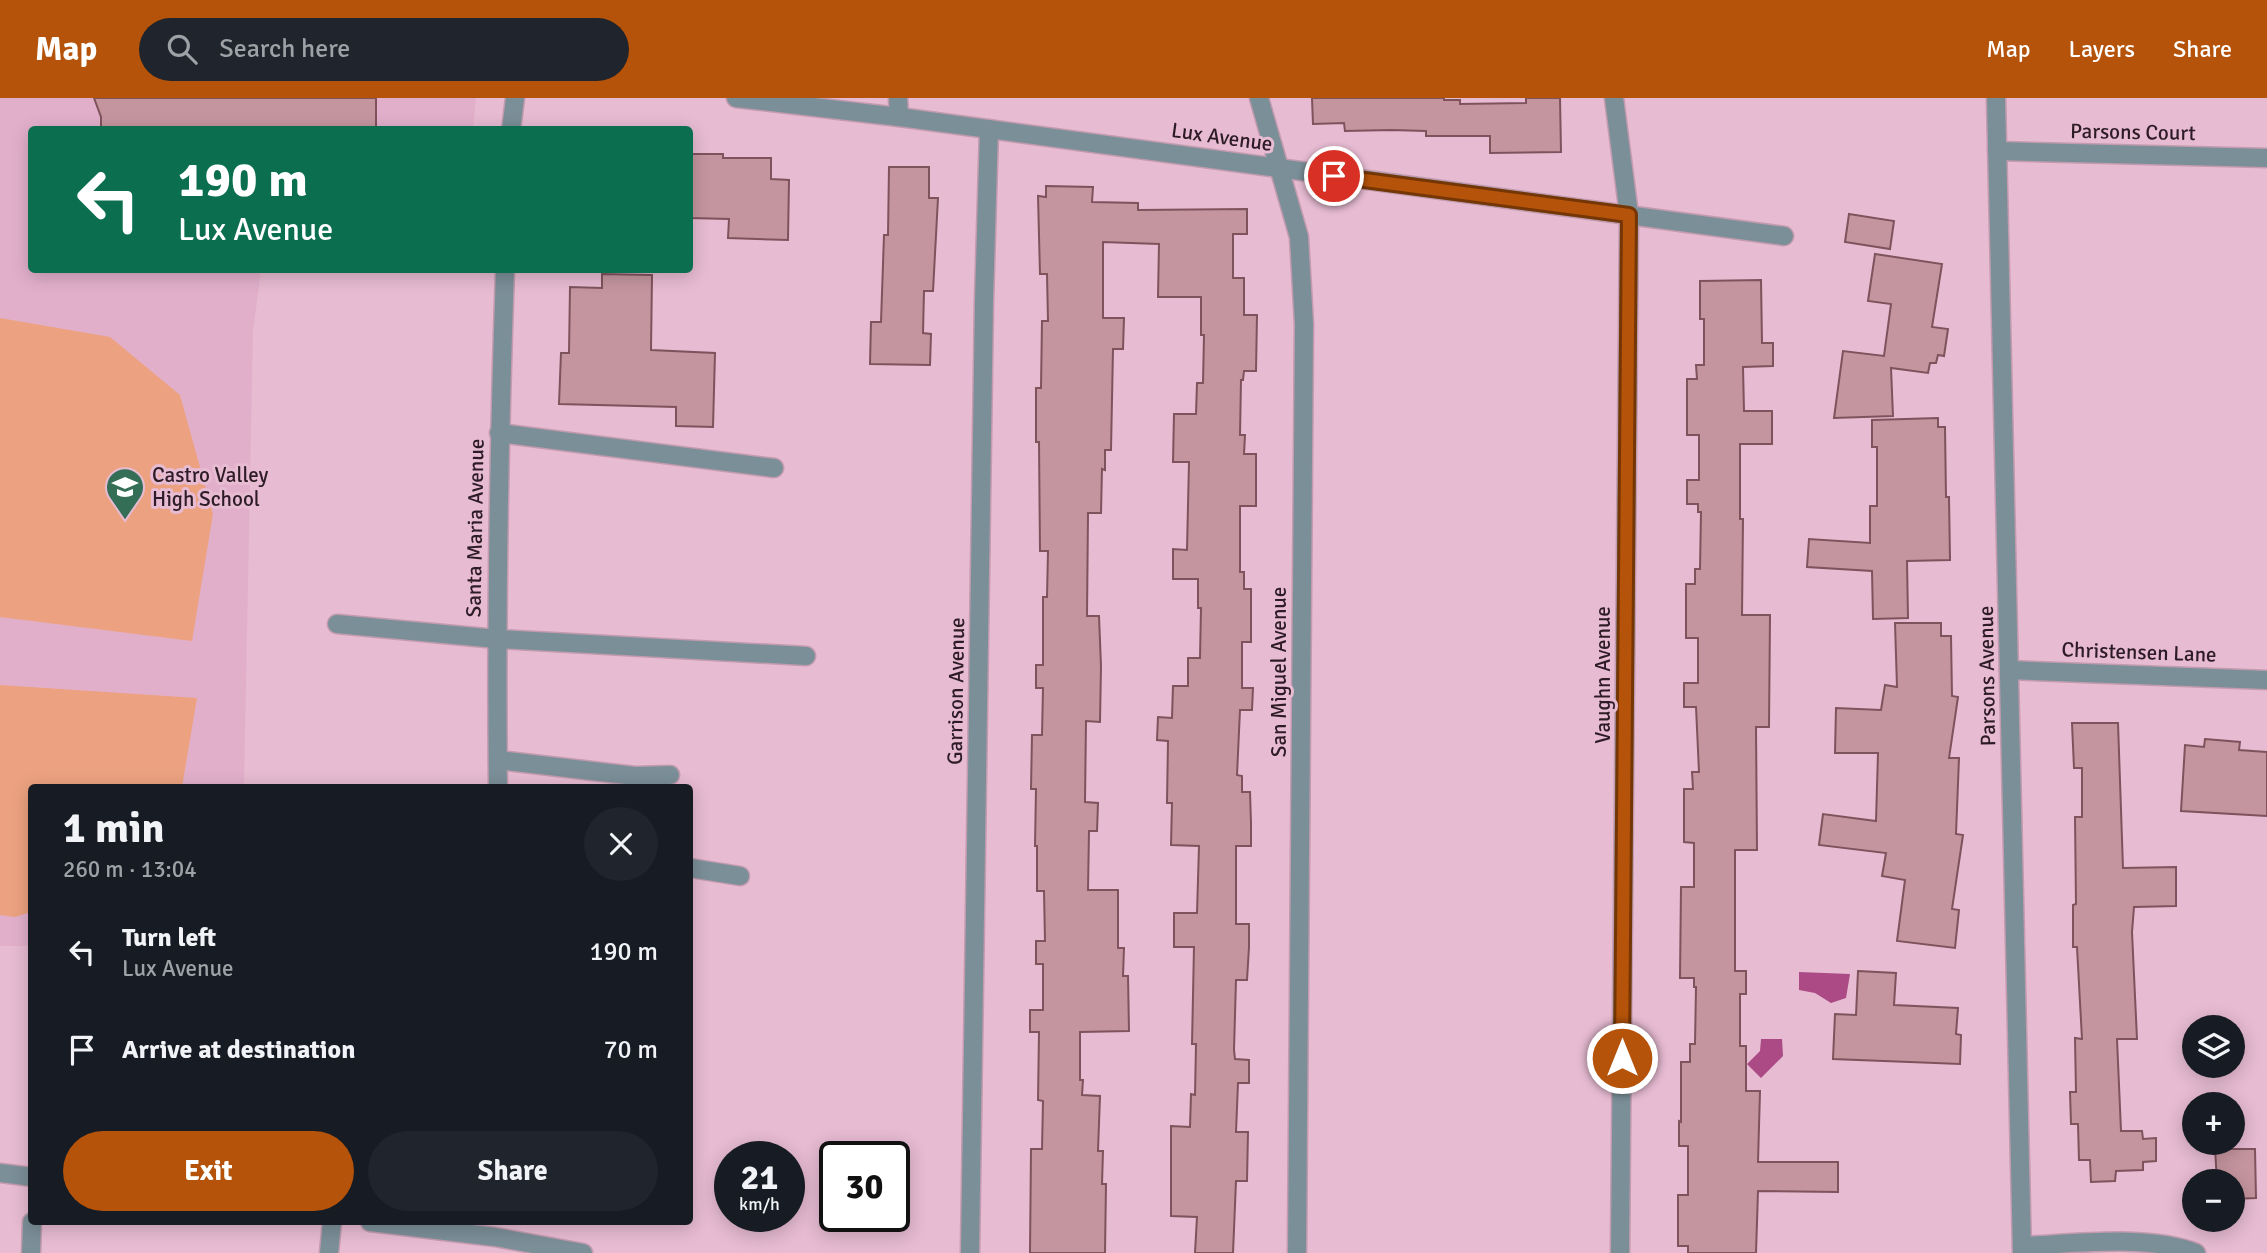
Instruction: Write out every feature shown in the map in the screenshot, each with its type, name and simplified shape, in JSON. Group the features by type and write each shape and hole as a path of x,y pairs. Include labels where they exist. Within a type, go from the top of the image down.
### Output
{"street":[{"path":"512,126 515,98"},
{"name":"Lux Avenue","path":"736,98 899,117 1784,236"},
{"path":"898,98 899,117"},
{"name":"San Miguel Avenue","path":"1259,98 1299,237 1304,324 1297,1253"},
{"name":"Vaughn Avenue","path":"1614,98 1629,215 1620,1253"},
{"name":"Parsons Avenue","path":"1996,98 2022,1249"},
{"name":"Garrison Avenue","path":"970,1253 989,129"},
{"name":"Parsons Court","path":"1997,151 2267,158"},
{"name":"Santa Maria Avenue","path":"499,784 496,639 505,273"},
{"path":"499,433 774,468"},
{"path":"337,624 496,639 806,656"},
{"name":"Christensen Lane","path":"2009,670 2267,680"},
{"path":"498,760 635,776 670,775"},
{"path":"693,868 740,876"},
{"path":"0,1173 28,1176"},
{"path":"31,1253 32,1225"},
{"path":"329,1253 332,1225"},
{"path":"424,1225 495,1229 583,1253"},
{"path":"2022,1249 2139,1243 2165,1244 2196,1253"}],"shaded area":[{"name":"Castro Valley High School","path":"0,98 476,98 473,126 28,126 28,273 261,273 253,331 244,784 28,784 28,946 0,946"},
{"path":"0,318 110,337 180,395 213,514 192,641 0,617"},
{"path":"0,685 197,698 183,784 28,784 28,913 15,917 0,915"},
{"path":"1799,972 1850,974 1846,998 1831,1003 1815,993 1799,990"},
{"path":"1761,1039 1782,1039 1783,1056 1761,1078 1747,1064 1760,1051"}],"building":[{"path":"94,98 376,98 376,126 101,126 101,117"},
{"path":"1312,98 1444,98 1460,100 1460,104 1526,103 1526,98 1560,98 1561,152 1490,153 1490,136 1426,136 1426,131 1345,131 1344,123 1313,124"},
{"path":"693,154 723,154 723,158 771,158 771,179 789,180 788,240 728,238 729,219 693,218"},
{"path":"889,167 929,167 929,198 938,198 933,291 924,291 923,333 931,334 930,365 870,364 871,322 881,322 884,235 888,235"},
{"path":"1046,186 1093,187 1092,202 1138,203 1138,210 1247,209 1247,234 1233,234 1233,278 1244,278 1244,315 1257,315 1256,371 1244,371 1241,380 1240,435 1245,435 1244,454 1256,454 1256,506 1240,506 1240,572 1244,572 1244,589 1251,589 1251,642 1242,642 1242,688 1253,688 1252,710 1240,710 1237,775 1242,776 1242,792 1250,792 1251,846 1236,846 1236,924 1249,924 1249,947 1247,980 1236,980 1234,1050 1235,1059 1249,1060 1249,1083 1238,1083 1236,1132 1248,1132 1247,1181 1236,1181 1233,1253 1195,1253 1197,1217 1171,1216 1171,1126 1190,1127 1191,1094 1195,1095 1196,1044 1192,1044 1194,947 1174,947 1174,913 1197,913 1199,846 1171,845 1172,803 1167,803 1168,741 1157,740 1158,717 1172,718 1173,686 1188,686 1188,658 1200,658 1201,608 1198,608 1198,579 1173,579 1173,549 1187,550 1189,462 1173,462 1174,414 1196,414 1197,383 1203,383 1204,335 1201,335 1201,297 1158,297 1159,244 1103,242 1103,318 1124,318 1123,349 1113,349 1111,450 1105,450 1101,513 1088,513 1087,616 1099,616 1101,666 1100,722 1086,721 1085,802 1098,803 1097,831 1089,831 1088,890 1118,890 1118,948 1124,948 1123,976 1128,976 1129,1031 1080,1032 1082,1095 1100,1096 1098,1151 1103,1151 1102,1184 1106,1184 1105,1253 1030,1253 1031,1149 1042,1149 1043,1101 1038,1100 1039,1032 1030,1032 1030,1010 1043,1010 1043,964 1036,964 1036,941 1045,941 1044,891 1037,891 1036,789 1031,789 1032,735 1042,735 1043,688 1036,688 1036,665 1043,665 1043,597 1047,597 1048,551 1040,551 1039,442 1036,442 1036,388 1041,388 1042,321 1048,321 1047,274 1040,274 1038,196 1046,197"},
{"path":"1849,214 1894,221 1890,249 1845,242"},
{"path":"1875,254 1942,264 1932,327 1948,329 1944,356 1938,355 1936,363 1930,363 1928,373 1891,368 1893,416 1834,418 1843,351 1884,356 1891,304 1868,301"},
{"path":"602,274 652,275 651,350 715,353 713,427 676,426 676,407 559,404 561,353 569,353 570,287 602,288"},
{"path":"1761,280 1762,343 1773,343 1773,366 1743,367 1744,411 1772,411 1772,444 1740,444 1740,519 1743,519 1742,615 1770,615 1769,727 1756,727 1757,850 1735,850 1735,971 1746,971 1746,994 1740,994 1740,1046 1746,1046 1746,1091 1760,1091 1758,1162 1838,1162 1838,1192 1758,1191 1756,1253 1688,1253 1688,1246 1678,1246 1678,1195 1688,1195 1688,1146 1679,1146 1679,1121 1681,1122 1681,1062 1690,1062 1690,1044 1695,1044 1696,987 1694,978 1680,978 1681,887 1694,887 1694,843 1684,842 1684,789 1693,789 1692,772 1699,772 1696,707 1684,707 1684,683 1698,683 1698,638 1686,638 1686,584 1695,584 1695,569 1700,569 1701,512 1698,512 1698,504 1687,504 1687,480 1699,480 1699,435 1687,435 1687,379 1697,379 1696,365 1704,365 1704,319 1700,319 1700,281"},
{"path":"1938,418 1938,427 1945,427 1950,560 1907,561 1908,618 1873,619 1872,571 1807,567 1809,539 1870,543 1870,506 1877,506 1877,447 1872,447 1872,420"},
{"path":"1895,623 1941,623 1941,636 1951,636 1952,696 1958,697 1949,758 1959,758 1956,834 1963,835 1952,909 1959,910 1955,948 1897,941 1905,880 1882,876 1886,853 1819,845 1823,814 1876,821 1878,753 1835,753 1836,708 1881,710 1885,685 1897,687"},
{"path":"2072,723 2118,723 2123,868 2176,867 2176,906 2134,907 2132,932 2137,1039 2117,1039 2121,1131 2142,1131 2143,1139 2156,1138 2156,1161 2143,1162 2143,1170 2116,1171 2115,1181 2091,1182 2090,1160 2079,1160 2078,1124 2071,1124 2070,1092 2076,1092 2075,1038 2082,1039 2077,947 2073,947 2073,905 2076,904 2075,817 2082,817 2082,768 2074,768"},
{"path":"2205,739 2240,742 2239,750 2267,752 2267,816 2181,811 2185,745 2204,747"},
{"path":"1858,971 1896,973 1894,1005 1958,1008 1956,1034 1961,1035 1960,1064 1833,1059 1835,1014 1856,1015"},
{"path":"2245,1149 2255,1149 2256,1198 2245,1198 2245,1169 2216,1169 2215,1155 2245,1155"}],"place":[{"name":"Castro Valley High School","path":"125,521"}],"route":[{"path":"1334,176 1629,215 1622,1058"}]}
